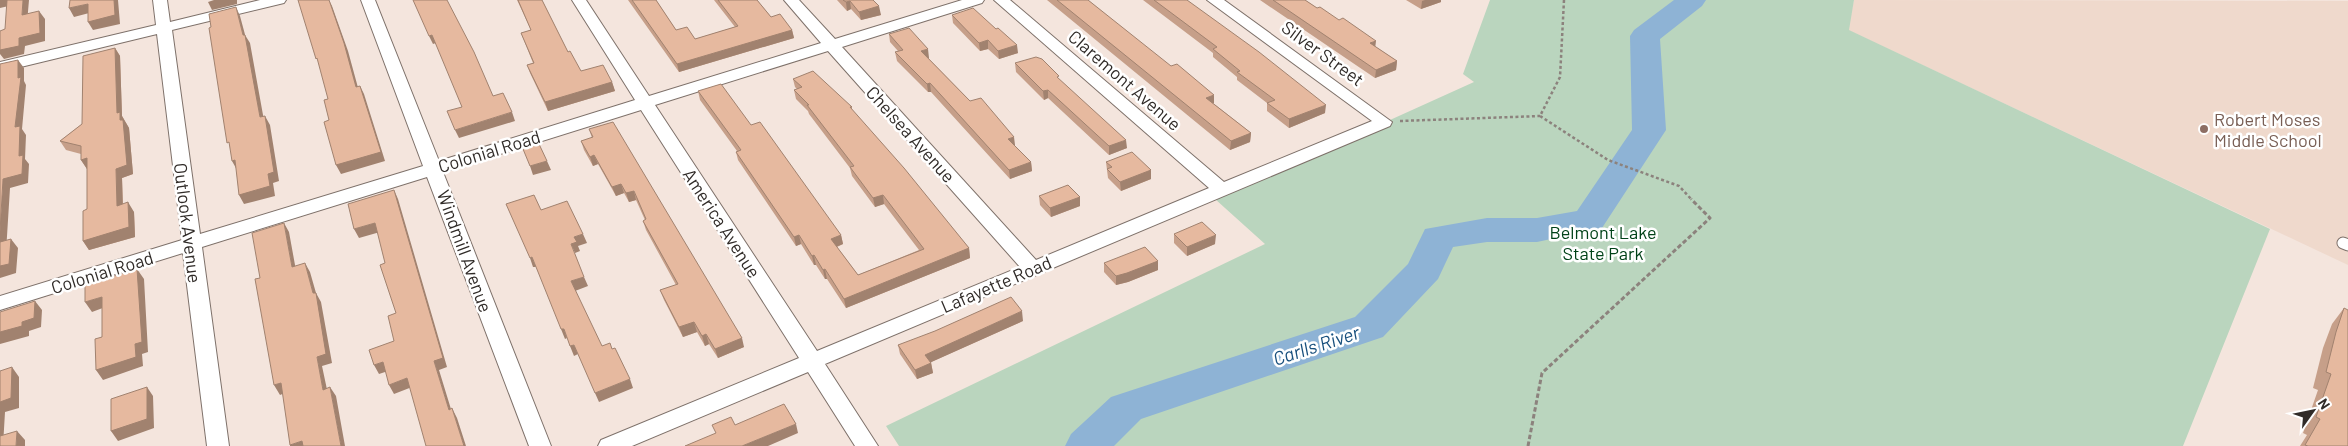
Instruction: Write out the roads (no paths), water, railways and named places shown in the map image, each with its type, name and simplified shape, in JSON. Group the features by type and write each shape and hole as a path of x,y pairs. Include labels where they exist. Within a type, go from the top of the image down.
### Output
{"street":[{"name":"Outlook Avenue","path":"160,0 218,446"},
{"path":"0,67 279,0"},
{"name":"Windmill Avenue","path":"368,0 434,168 498,342 540,446"},
{"name":"America Avenue","path":"579,0 867,446"},
{"name":"Chelsea Avenue","path":"791,0 1032,268"},
{"name":"Colonial Road","path":"0,303 978,0"},
{"name":"Claremont Avenue","path":"1001,0 1222,190"},
{"name":"Silver Street","path":"1214,0 1384,122"},
{"name":"Lafayette Road","path":"609,446 1384,122"}],"waterway":[{"name":"Carlls River","path":"1087,446 1126,408 1369,327 1425,270 1438,237 1487,230 1537,230 1589,220 1649,130 1645,36 1692,0"}],"place":[{"name":"Robert Moses Middle School","path":"2204,129"}],"park label":[{"name":"Belmont Lake State Park","path":"1603,242"}]}
